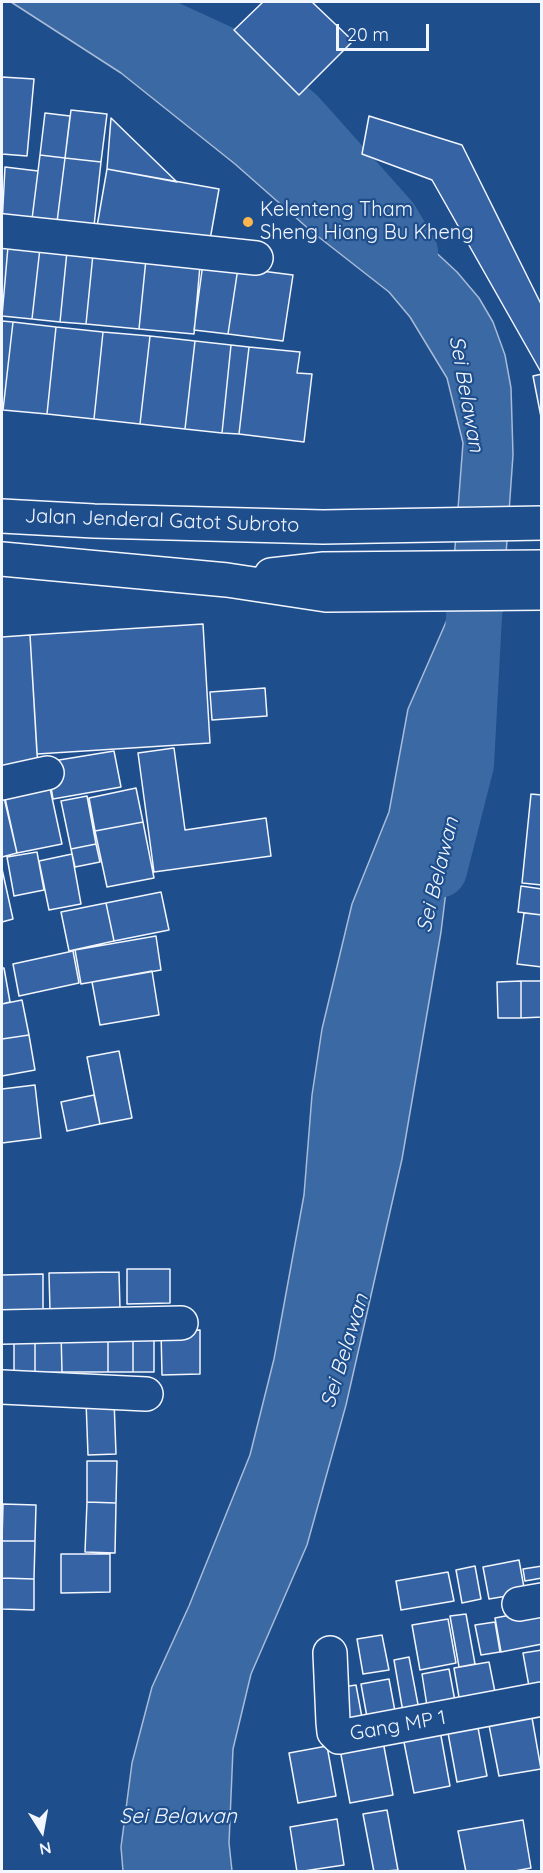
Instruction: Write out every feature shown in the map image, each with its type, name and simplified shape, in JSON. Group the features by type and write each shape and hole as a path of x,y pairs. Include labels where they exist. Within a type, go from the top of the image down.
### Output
{"main road":[{"path":"2,231 256,258"},
{"name":"Jalan Jenderal Gatot Subroto","path":"2,516 323,526 542,523"},
{"path":"2,559 227,580 325,582 542,593"},
{"path":"325,582 542,567"},
{"path":"2,783 47,773"},
{"path":"2,1327 181,1323"},
{"path":"2,1387 146,1394"},
{"name":"Gang MP 1","path":"330,1653 334,1732 339,1737 542,1699"}],"water":[{"name":"Sei Belawan","path":"11,2 124,2 161,17 204,48 307,145 385,205 457,272 479,298 493,322 505,355 511,388 513,455 502,611 463,670 459,784 441,932 402,1159 346,1405 307,1545 251,1674 233,1749 229,1843 232,1871 123,1871 121,1847 132,1763 152,1687 189,1606 250,1455 274,1359 304,1195 312,1095 322,1029 352,904 389,812 408,709 450,613 463,443 447,378 410,317 389,292 311,231 235,164 121,73"}],"building":[{"path":"263,2 312,2 353,41 299,95 234,30"},
{"path":"2,77 34,79 27,156 2,154"},
{"path":"71,110 107,114 101,162 65,158"},
{"path":"45,113 70,116 65,158 40,155"},
{"path":"369,116 462,145 542,306 542,374 432,180 362,154"},
{"path":"111,118 177,182 107,169"},
{"path":"40,155 65,158 56,230 31,227"},
{"path":"65,158 101,162 93,235 56,230"},
{"path":"5,167 38,171 31,227 2,224"},
{"path":"107,169 219,189 208,251 96,232"},
{"path":"2,235 9,235 2,316"},
{"path":"9,235 41,239 32,319 2,316"},
{"path":"41,239 68,241 60,322 32,319"},
{"path":"68,241 94,244 86,324 60,322"},
{"path":"94,244 147,249 139,329 86,324"},
{"path":"147,249 201,254 194,334 139,329"},
{"path":"203,263 238,268 228,334 194,330"},
{"path":"238,268 293,275 283,341 228,334"},
{"path":"2,321 13,322 3,410 2,409"},
{"path":"13,322 56,327 47,414 3,410"},
{"path":"56,327 103,332 94,419 47,414"},
{"path":"103,332 150,336 140,424 94,419"},
{"path":"150,336 195,341 185,429 140,424"},
{"path":"195,341 231,345 222,433 185,429"},
{"path":"231,345 249,347 239,434 222,433"},
{"path":"249,347 300,352 297,373 312,374 304,442 239,434"},
{"path":"542,374 542,422 533,376"},
{"path":"203,624 210,743 37,754 30,635"},
{"path":"30,635 38,768 2,770 2,637"},
{"path":"265,688 267,716 212,720 210,692"},
{"path":"174,748 185,830 266,818 271,856 154,872 138,753"},
{"path":"114,751 121,787 53,799 47,762"},
{"path":"48,779 62,844 17,853 3,789"},
{"path":"136,788 143,822 95,831 89,798"},
{"path":"2,789 17,853 2,857"},
{"path":"531,794 542,795 542,885 522,883"},
{"path":"87,796 96,844 71,849 61,801"},
{"path":"143,822 154,878 107,887 95,831"},
{"path":"96,844 100,862 75,867 71,849"},
{"path":"37,852 44,890 14,896 7,857"},
{"path":"72,854 81,904 49,910 39,861"},
{"path":"2,869 13,919 2,922"},
{"path":"521,886 542,889 542,915 518,912"},
{"path":"161,892 169,930 114,941 106,903"},
{"path":"106,903 114,941 69,951 61,912"},
{"path":"524,913 542,915 542,967 517,964"},
{"path":"156,936 161,970 81,984 75,950"},
{"path":"73,951 79,983 19,996 13,964"},
{"path":"2,968 4,968 10,1002 2,1004"},
{"path":"152,971 159,1015 100,1025 92,982"},
{"path":"521,981 521,1018 498,1018 497,982"},
{"path":"521,981 542,981 542,1017 521,1018"},
{"path":"22,1000 29,1035 2,1039 2,1004"},
{"path":"29,1035 35,1070 2,1076 2,1039"},
{"path":"119,1051 132,1118 100,1124 87,1057"},
{"path":"35,1085 41,1138 2,1143 2,1089"},
{"path":"94,1095 100,1124 67,1131 61,1102"},
{"path":"127,1269 170,1269 170,1303 127,1304"},
{"path":"119,1272 120,1309 50,1311 49,1273"},
{"path":"43,1274 43,1312 2,1312 2,1275"},
{"path":"200,1330 200,1374 162,1375 161,1331"},
{"path":"14,1332 35,1332 35,1373 14,1372"},
{"path":"35,1332 61,1332 62,1372 35,1373"},
{"path":"61,1332 108,1332 108,1372 62,1372"},
{"path":"108,1332 133,1332 133,1372 108,1372"},
{"path":"133,1332 154,1332 154,1372 133,1372"},
{"path":"114,1400 116,1454 88,1455 86,1401"},
{"path":"87,1461 117,1461 116,1503 87,1502"},
{"path":"87,1502 116,1503 115,1553 85,1552"},
{"path":"3,1504 36,1505 35,1541 2,1541"},
{"path":"2,1541 35,1541 34,1579 2,1578"},
{"path":"61,1554 110,1554 110,1592 61,1593"},
{"path":"519,1560 525,1593 489,1599 483,1567"},
{"path":"475,1566 481,1599 462,1603 456,1570"},
{"path":"542,1566 542,1578 525,1581 523,1569"},
{"path":"448,1572 454,1601 401,1610 396,1581"},
{"path":"2,1578 34,1579 34,1610 2,1609"},
{"path":"542,1609 542,1644 501,1652 495,1618"},
{"path":"466,1614 475,1664 459,1667 450,1616"},
{"path":"448,1619 456,1663 420,1670 412,1625"},
{"path":"495,1622 500,1652 481,1655 475,1625"},
{"path":"382,1635 389,1670 363,1674 357,1639"},
{"path":"542,1650 542,1689 530,1692 523,1653"},
{"path":"409,1657 420,1715 404,1718 394,1660"},
{"path":"489,1662 496,1697 460,1703 454,1668"},
{"path":"449,1669 455,1701 427,1706 422,1674"},
{"path":"389,1679 397,1722 369,1728 361,1684"},
{"path":"356,1685 363,1723 350,1725 343,1687"},
{"path":"531,1712 541,1769 499,1776 488,1720"},
{"path":"476,1717 487,1776 457,1782 446,1722"},
{"path":"439,1725 450,1786 414,1793 402,1732"},
{"path":"382,1736 393,1795 350,1803 339,1744"},
{"path":"327,1746 336,1796 298,1803 289,1753"},
{"path":"387,1810 398,1870 374,1872 363,1814"},
{"path":"337,1819 344,1865 297,1872 290,1827"},
{"path":"523,1820 531,1868 509,1872 466,1872 458,1831"}],"waterway":[{"name":"Sei Belawan","path":"110,2 227,56 298,116 391,220 410,252"},
{"name":"Sei Belawan","path":"439,870 466,764 476,580"}],"place":[{"name":"Kelenteng Tham Sheng Hiang Bu Kheng","path":"248,222"}]}
